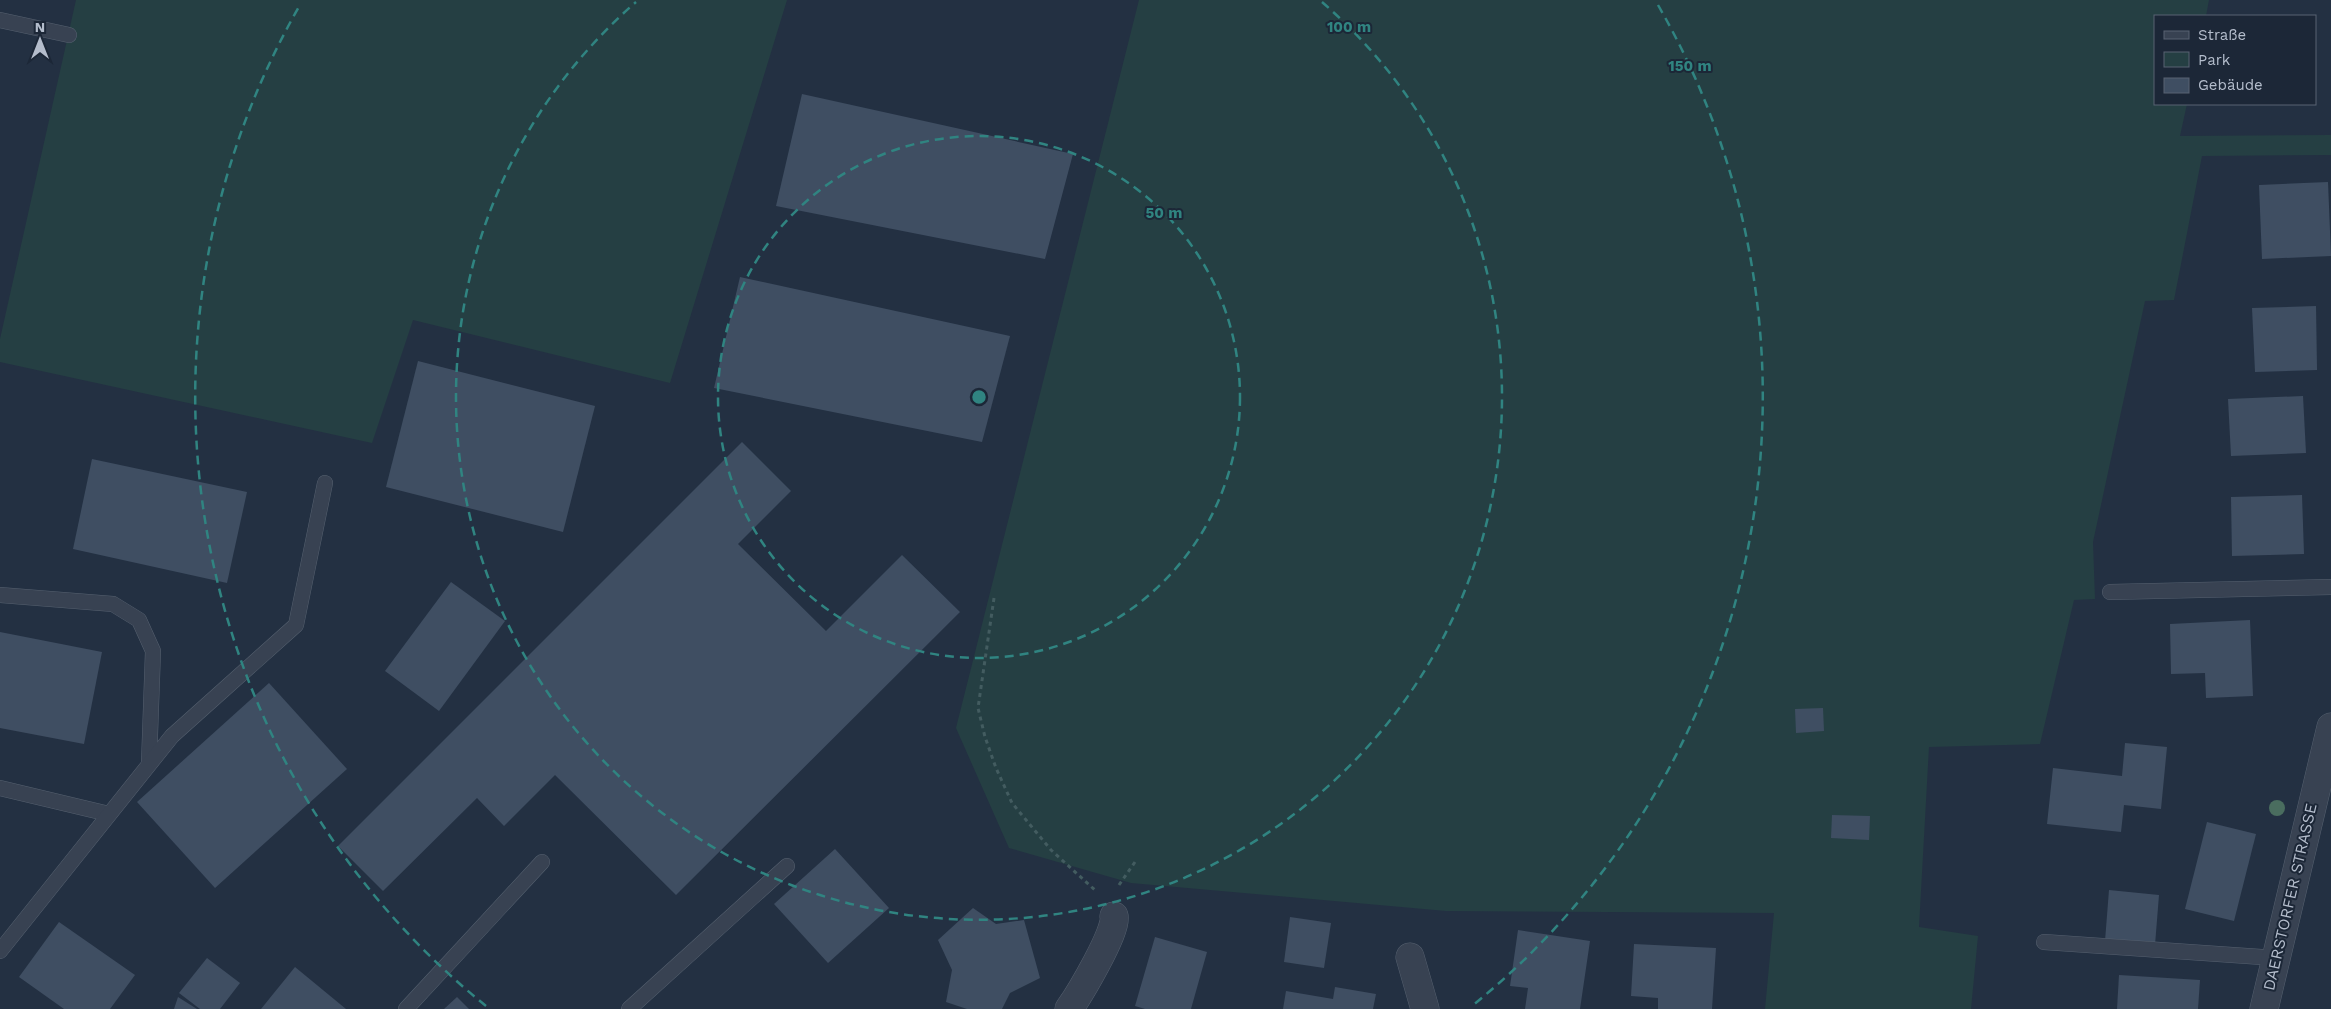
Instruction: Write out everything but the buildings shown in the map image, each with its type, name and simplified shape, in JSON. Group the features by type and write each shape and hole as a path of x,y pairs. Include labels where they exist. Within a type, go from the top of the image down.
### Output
{"street":[{"name":"DAERSTORFER STRASSE","path":"2264,1009 2331,727"},
{"path":"1069,1009 1109,937 1115,920 1114,916"},
{"path":"1410,957 1425,1009"}],"lane":[{"path":"0,20 69,35"},
{"path":"0,951 172,736 296,625 325,483"},
{"path":"2110,592 2331,587"},
{"path":"0,595 113,604 139,620 153,650 149,763"},
{"path":"0,788 109,814"},
{"path":"406,1009 542,862"},
{"path":"629,1009 787,866"},
{"path":"2044,942 2276,958"}],"path":[{"path":"994,598 978,708 985,737 996,768 1012,803 1051,850 1102,897 1114,916"}],"green space":[{"path":"76,0 787,0 670,383 413,320 372,443 0,362 0,339"},
{"path":"1139,0 2209,0 2206,15 2154,15 2154,105 2187,105 2180,136 2331,135 2331,155 2202,156 2174,300 2145,301 2093,542 2095,599 2074,600 2040,744 1929,747 1919,927 1978,936 1971,1009 1765,1009 1774,913 1446,911 1131,883 1009,848 956,728"}]}
